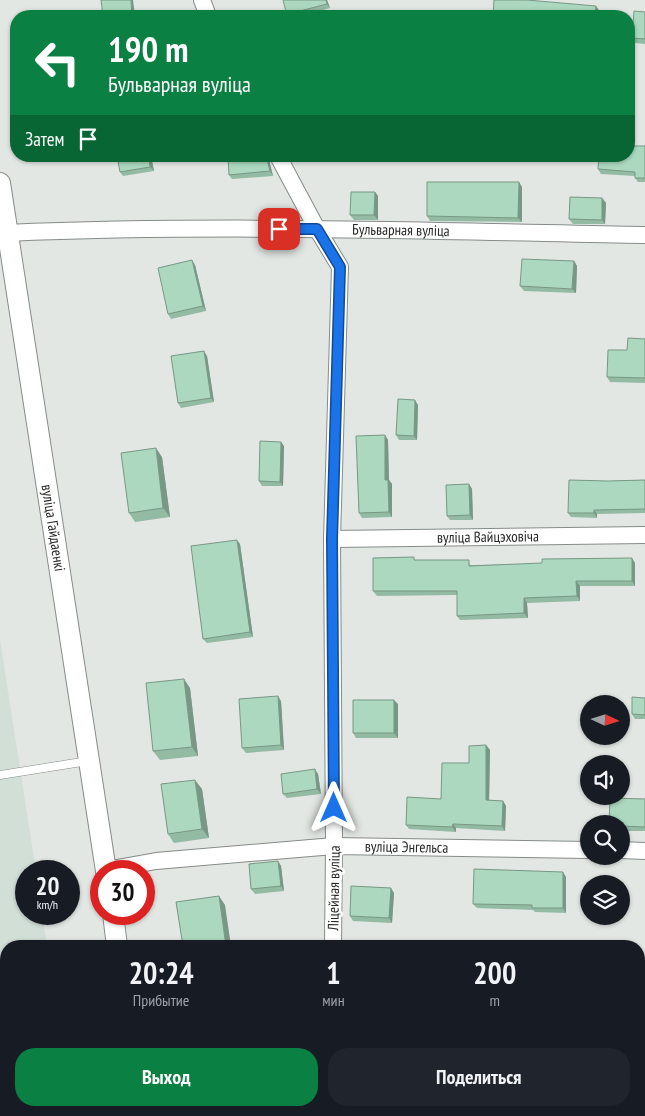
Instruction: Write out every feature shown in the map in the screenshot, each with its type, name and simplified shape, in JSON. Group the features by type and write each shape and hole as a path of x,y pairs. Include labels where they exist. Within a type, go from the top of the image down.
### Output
{"street":[{"name":"Ліцейная вуліца","path":"281,162 317,229 340,267 332,539 333,940"},
{"name":"вуліца Гайдаенкі","path":"0,183 4,233 104,860"},
{"name":"Бульварная вуліца","path":"4,233 317,229 645,235"},
{"name":"вуліца Вайцэховіча","path":"332,539 645,535"},
{"name":"вуліца Энгельса","path":"155,861 334,846 580,850"},
{"path":"630,850 645,851"},
{"path":"114,925 116,940"}],"lane":[{"path":"0,775 88,762"}],"shaded area":[{"path":"0,640 34,860 15,860 15,925 44,925 46,940 0,940"}],"building":[{"path":"101,0 131,0 132,10 102,10"},
{"path":"283,0 326,0 327,4 304,10 286,10"},
{"path":"494,0 527,0 596,6 596,10 493,10"},
{"path":"635,11 645,12 645,39 635,38"},
{"path":"635,146 645,146 645,178 635,178 635,172 598,169 599,162 635,162"},
{"path":"118,162 150,162 150,167 120,172"},
{"path":"228,162 268,162 270,171 229,175"},
{"path":"427,182 519,182 518,218 427,216"},
{"path":"351,192 375,192 374,215 350,215"},
{"path":"570,197 602,198 602,220 569,219"},
{"path":"522,259 574,261 572,289 520,286"},
{"path":"192,260 203,306 168,314 158,268"},
{"path":"628,338 645,339 645,378 607,377 608,350 627,350"},
{"path":"204,351 211,398 178,403 171,356"},
{"path":"398,399 415,400 414,436 396,435"},
{"path":"385,435 385,480 388,480 389,512 359,513 356,436"},
{"path":"260,441 281,442 280,482 259,481"},
{"path":"156,448 163,508 129,513 121,453"},
{"path":"569,480 645,480 645,509 594,510 594,513 568,513"},
{"path":"469,484 470,515 447,516 446,485"},
{"path":"237,540 250,632 203,639 191,546"},
{"path":"414,557 414,560 469,560 469,566 542,563 542,559 632,558 632,581 576,581 577,596 524,598 524,613 457,616 457,591 373,591 373,558"},
{"path":"184,679 192,747 153,751 146,683"},
{"path":"278,696 281,745 242,748 239,699"},
{"path":"632,697 645,698 645,715 632,714"},
{"path":"353,700 394,700 394,733 353,733"},
{"path":"486,745 486,800 503,801 502,826 453,824 452,827 406,825 407,797 441,799 442,763 469,763 469,746"},
{"path":"315,769 317,789 283,794 281,774"},
{"path":"195,780 202,829 168,834 161,784"},
{"path":"630,799 645,799 645,827 630,826 630,815 609,815 610,805 630,805"},
{"path":"278,861 281,886 251,889 249,864"},
{"path":"474,869 563,872 563,908 532,908 532,905 473,904"},
{"path":"351,886 391,888 389,918 350,916"},
{"path":"219,896 225,940 182,940 176,902"}],"route":[{"path":"279,229 317,229 340,267 332,539 334,808"}]}
